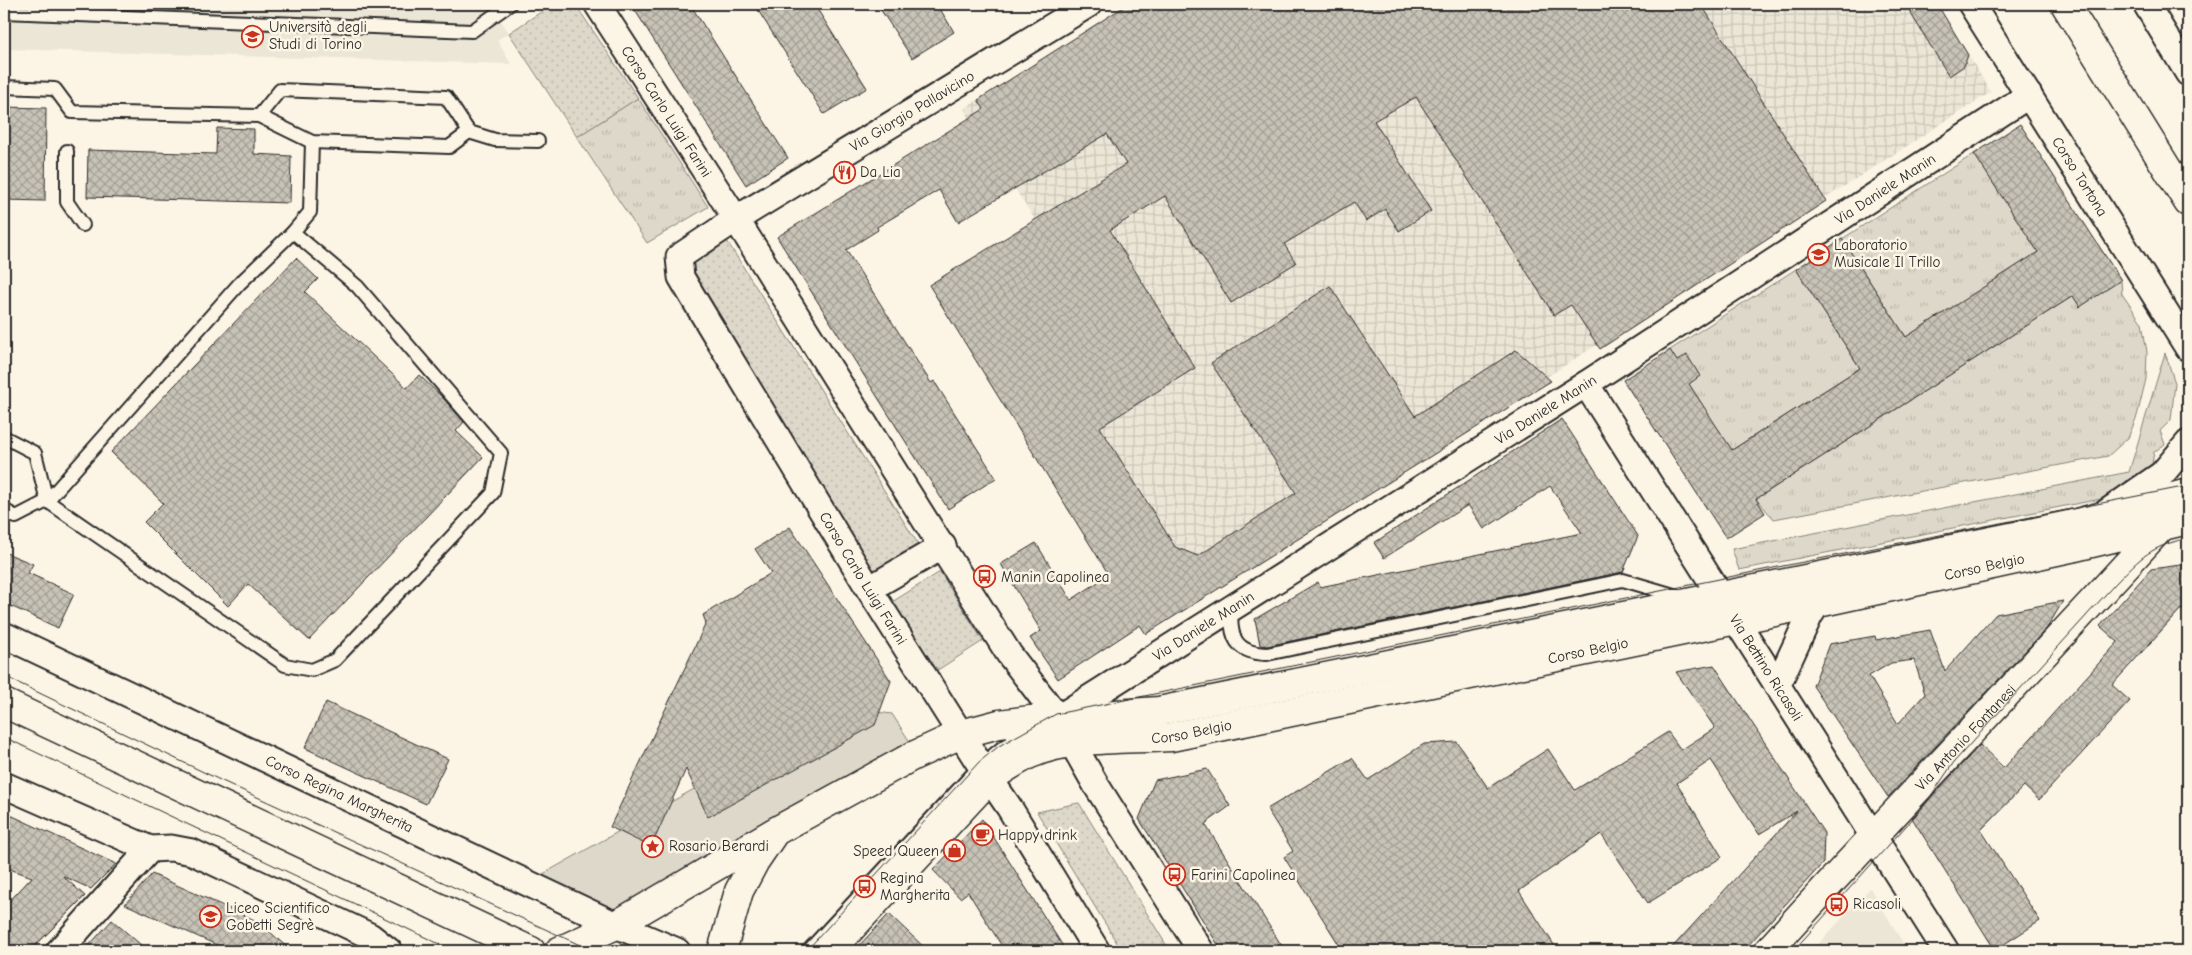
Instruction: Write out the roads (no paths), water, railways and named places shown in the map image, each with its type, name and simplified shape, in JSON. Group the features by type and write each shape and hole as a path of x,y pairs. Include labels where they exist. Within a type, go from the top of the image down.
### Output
{"main road":[{"path":"2065,4 2188,202"},
{"name":"Corso Belgio","path":"559,951 616,925 776,831 913,756 961,734 999,724 1159,711 2060,526 2188,493"},
{"name":"Corso Belgio","path":"986,772 1015,762 1030,754 1072,743 1171,737 1818,603 2074,547 2176,522"},
{"name":"Via Antonio Fontanesi","path":"1768,951 1872,837 2112,582 2176,522"},
{"path":"4,704 531,951"},
{"path":"830,951 986,772"},
{"path":"722,951 739,890 755,861 776,831"}],"street":[{"name":"Corso Carlo Luigi Farini","path":"597,4 736,219 943,546 1009,654 1058,718 1096,785 1201,951"},
{"name":"Via Giorgio Pallavicino","path":"736,219 1089,4"},
{"name":"Corso Tortona","path":"1971,4 2188,348"},
{"path":"2146,4 2188,73"},
{"name":"Via Daniele Manin","path":"986,772 1058,718 1586,384 2029,95"},
{"name":"Corso Carlo Luigi Farini","path":"736,219 679,256 681,277 869,589 1097,951"},
{"name":"Via Bettino Ricasoli","path":"1586,384 1708,599 1735,620 1946,951"},
{"path":"2100,516 2162,474 2188,443"},
{"path":"869,589 943,546"},
{"path":"1777,686 1810,615 1818,603"},
{"name":"Corso Regina Margherita","path":"4,635 616,925 677,951"},
{"path":"4,785 150,849 171,848 192,852 370,936 388,951"},
{"path":"59,951 150,849"}],"lane":[{"path":"4,12 472,31 510,4"},
{"path":"4,87 55,89 72,112 259,116 312,142 449,147 469,132"},
{"path":"259,116 280,90 446,97 469,132 495,140 538,141"},
{"path":"4,510 16,516 47,501 239,284 293,232 310,212 312,142"},
{"path":"67,151 67,202 83,225"},
{"path":"4,437 35,453 47,501 285,666 312,670 335,660 493,492 501,453 357,286 293,232"},
{"name":"Corso Belgio","path":"1232,608 1231,623 1233,636 1240,646 1252,654 1267,654 1624,580 1708,599"},
{"name":"Corso Belgio","path":"808,951 986,772"}],"tram line":[{"path":"806,951 979,762 999,746 1056,714 1783,566 2188,486"},
{"path":"1793,951 1924,806 1954,762 2132,566 2155,549 2188,538"},
{"path":"4,676 220,780 593,951"},
{"path":"4,737 454,951"}],"place":[{"name":"Università degli Studi di Torino","path":"253,36"},
{"name":"Da Lia","path":"844,172"},
{"name":"Laboratorio Musicale Il Trillo","path":"1818,254"},
{"name":"Manin Capolinea","path":"985,577"},
{"name":"Happy drink","path":"982,835"},
{"name":"Rosario Berardi","path":"653,846"},
{"name":"Speed Queen","path":"955,851"},
{"name":"Farini Capolinea","path":"1175,875"},
{"name":"Regina Margherita","path":"864,887"},
{"name":"Ricasoli","path":"1837,904"},
{"name":"Liceo Scientifico Gobetti Segrè","path":"210,917"}]}
